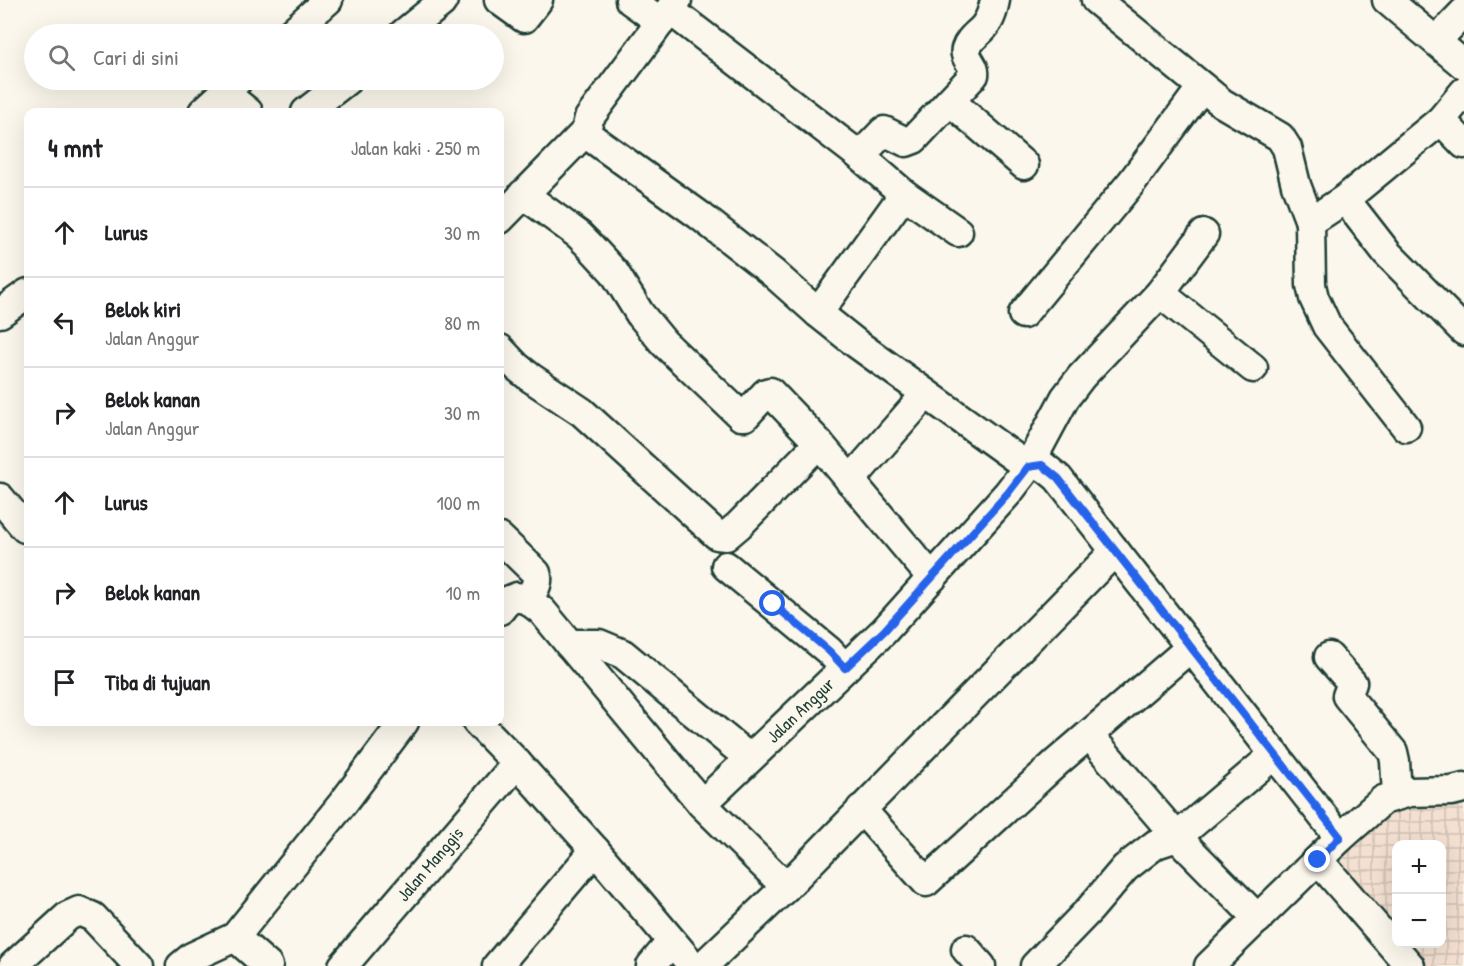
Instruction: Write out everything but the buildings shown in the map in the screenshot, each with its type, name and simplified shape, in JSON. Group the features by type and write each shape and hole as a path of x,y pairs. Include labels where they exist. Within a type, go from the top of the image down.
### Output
{"street":[{"path":"301,24 328,0"},
{"path":"415,24 443,0"},
{"path":"499,0 524,18 538,0"},
{"path":"630,0 669,11 860,156 904,194 958,232"},
{"path":"860,156 884,131 902,140 910,141 974,75 966,49 992,14 995,0"},
{"path":"1096,0 1222,103 1280,137 1287,148 1296,185 1310,222 1311,285 1319,311 1327,326 1406,427"},
{"path":"1387,0 1464,65"},
{"path":"504,215 586,131 589,118 669,11"},
{"path":"1436,41 1464,12"},
{"path":"1023,314 1131,183 1203,87"},
{"path":"207,108 227,90"},
{"path":"234,90 245,108"},
{"path":"311,108 334,90"},
{"path":"1310,222 1345,199 1441,120 1464,92"},
{"path":"950,100 1024,165"},
{"path":"1441,120 1464,144"},
{"path":"586,131 596,142 699,215 773,273 818,313 926,394 1028,467 1042,465 1058,478 1340,837"},
{"path":"524,194 579,235 590,246 614,272 640,314 664,343 741,416 745,416 766,393 770,392 819,444 932,578"},
{"path":"818,313 904,194"},
{"path":"1345,199 1387,253 1464,331"},
{"name":"Jalan Anggur","path":"702,804 884,631 1008,493 1028,467 1065,398 1081,377 1160,292 1204,234"},
{"path":"1160,292 1253,368"},
{"path":"0,313 24,296"},
{"path":"504,353 517,368 582,412 717,535 726,536 739,525 819,444"},
{"path":"850,481 926,394"},
{"path":"0,498 24,527"},
{"path":"504,542 537,573 537,585 528,600"},
{"path":"703,966 786,887 1115,551"},
{"path":"726,566 829,651 845,668"},
{"path":"504,605 517,597 528,600 542,611 702,804 786,887"},
{"path":"569,644 599,644 623,654 749,758"},
{"path":"861,809 926,882 1057,762 1191,647"},
{"path":"1329,657 1352,683 1347,696 1393,752 1397,795"},
{"path":"181,966 192,957 235,937 343,803 401,726"},
{"path":"481,726 518,763 595,850 693,966"},
{"path":"1101,749 1177,837 1258,919"},
{"path":"1035,966 1090,909 1125,868 1156,844 1177,837 1275,754"},
{"name":"Jalan Manggis","path":"343,966 518,763"},
{"path":"1209,966 1340,837 1383,800 1409,792 1452,791 1464,788"},
{"path":"497,966 595,850"},
{"path":"1318,860 1410,966"},
{"path":"13,966 68,916 79,911 93,917 139,966"},
{"path":"235,937 268,966"},
{"path":"651,966 671,942"}],"shaded area":[{"path":"1464,784 1464,966 1386,966 1392,958 1318,868 1383,786"}],"route":[{"path":"773,604 829,651 845,668 884,631 1008,493 1028,467 1042,465 1058,478 1340,837 1318,860"}]}
